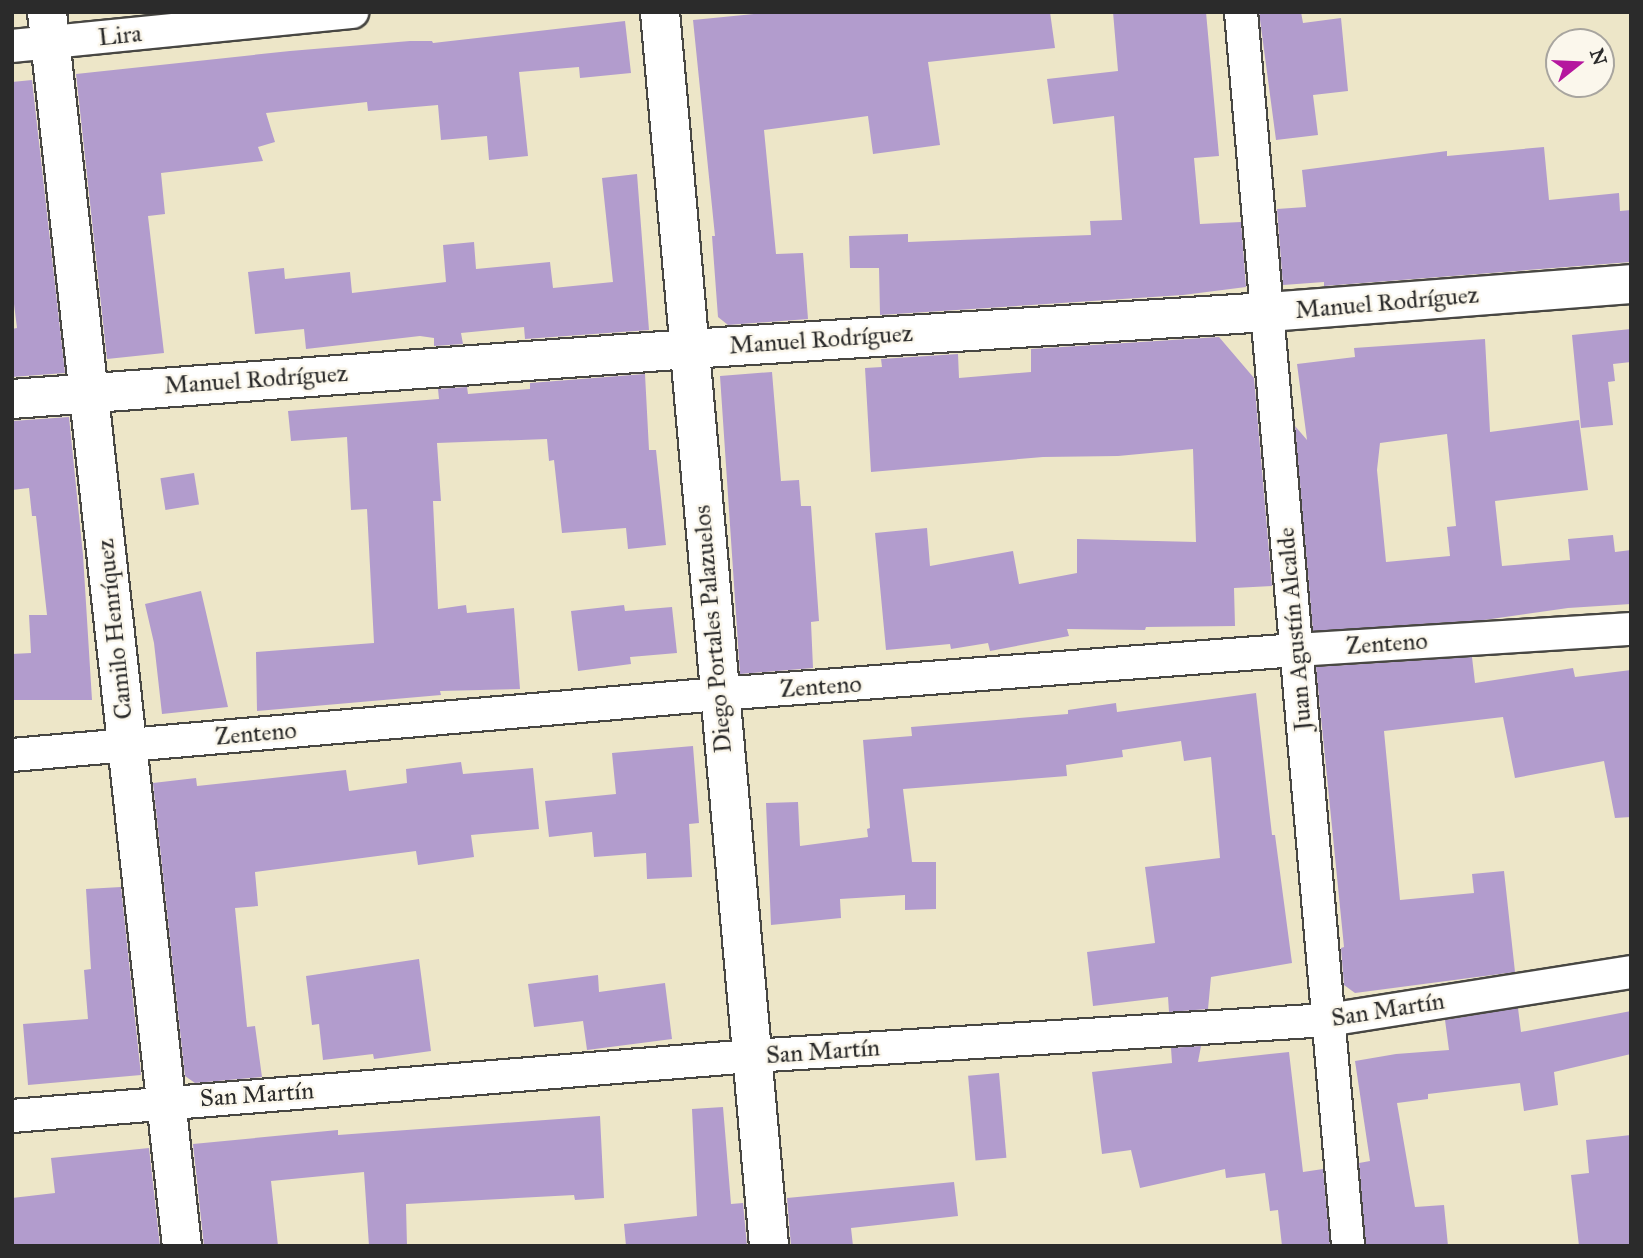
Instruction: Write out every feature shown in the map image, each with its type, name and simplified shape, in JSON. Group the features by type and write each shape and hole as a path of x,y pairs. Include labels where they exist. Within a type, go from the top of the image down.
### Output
{"street":[{"name":"Lira","path":"12,46 49,28 352,12"},
{"name":"Diego Portales Palazuelos","path":"660,12 769,1246"},
{"name":"Juan Agustín Alcalde","path":"1241,12 1348,1246"},
{"name":"Camilo Henríquez","path":"49,28 183,1246"},
{"name":"Manuel Rodríguez","path":"12,398 688,349 1268,312 1631,284"},
{"name":"Zenteno","path":"12,755 719,694 1296,650 1631,629"},
{"name":"San Martín","path":"12,1116 752,1056 1328,1020 1631,972"}],"building":[{"path":"773,12 1050,12 1055,48 928,62 940,145 873,154 868,116 764,130 776,254 803,253 808,319 728,325 718,317 712,236 715,236 693,20"},
{"path":"1113,12 1206,12 1219,156 1194,158 1200,224 1241,222 1246,287 1183,295 880,315 879,268 850,268 849,236 908,234 908,242 1091,235 1090,221 1122,220 1114,116 1053,124 1047,79 1118,71"},
{"path":"1259,12 1301,12 1303,23 1341,18 1348,91 1313,95 1318,135 1276,140"},
{"path":"625,21 631,73 580,78 579,67 519,72 528,156 489,160 487,136 441,140 438,105 368,111 367,102 266,113 275,142 258,147 263,161 161,173 165,214 148,216 164,353 107,359 76,74 290,51 410,41 433,43"},
{"path":"32,80 65,373 12,377 12,329 17,328 12,288 12,82"},
{"path":"1544,147 1549,200 1619,193 1620,211 1631,210 1631,262 1324,286 1324,282 1283,285 1277,209 1306,207 1302,170 1447,151 1447,156"},
{"path":"637,174 649,330 525,339 524,327 461,333 463,344 434,346 434,338 420,336 306,349 304,329 255,334 248,272 284,268 285,279 350,272 352,293 446,282 443,245 474,242 476,269 550,262 553,288 613,282 602,178"},
{"path":"1631,329 1631,362 1613,364 1615,381 1608,382 1613,425 1581,428 1572,335"},
{"path":"1219,337 1254,378 1272,586 1234,588 1235,626 1146,627 1145,630 1067,629 1069,636 990,651 988,643 951,649 950,644 886,650 875,533 927,528 930,566 1013,551 1019,584 1077,573 1077,539 1196,542 1193,449 1118,456 1043,457 871,472 865,368 882,367 881,359 958,354 959,378 1031,372 1031,349"},
{"path":"1485,339 1490,432 1579,420 1588,490 1495,501 1502,566 1570,560 1568,539 1613,535 1615,552 1631,550 1631,604 1568,608 1484,620 1313,631 1295,426 1307,440 1297,364 1355,357 1354,348","holes":["1447,434 1456,526 1447,527 1450,556 1386,562 1377,470 1380,443"]},
{"path":"772,372 781,481 799,480 801,506 811,506 819,621 811,622 813,668 740,674 720,376"},
{"path":"645,374 649,450 656,450 666,545 628,549 626,528 562,533 554,460 549,461 547,439 437,443 441,501 433,501 438,609 466,605 467,613 514,608 520,689 440,691 441,695 257,711 256,652 374,643 367,509 351,510 347,437 291,441 288,411 439,399 438,389 467,387 468,394 530,389 530,383"},
{"path":"69,417 83,555 92,700 12,700 12,654 31,653 29,615 47,615 36,516 32,516 29,488 12,490 12,421"},
{"path":"194,473 199,505 165,510 160,478"},
{"path":"201,591 228,707 162,714 154,643 145,604"},
{"path":"624,605 625,611 672,607 677,653 630,657 631,664 578,671 571,611"},
{"path":"1472,657 1475,683 1573,668 1575,677 1631,670 1631,817 1615,818 1604,761 1515,778 1503,717 1384,731 1400,900 1474,893 1472,874 1504,871 1515,972 1355,993 1344,985 1341,948 1344,947 1316,667"},
{"path":"1256,693 1272,835 1275,835 1292,963 1211,977 1208,1009 1169,1012 1168,997 1093,1006 1087,952 1155,943 1145,867 1220,858 1211,757 1184,761 1181,741 1122,750 1123,757 1066,765 1067,776 903,789 912,862 936,862 936,909 905,910 905,895 840,899 841,918 771,925 766,803 798,802 800,846 868,837 867,829 870,828 863,740 912,736 911,727 1068,714 1068,710 1116,703 1117,712"},
{"path":"693,746 699,823 689,824 692,877 647,879 646,853 594,857 592,832 549,837 545,801 616,794 612,753"},
{"path":"461,762 463,774 533,768 539,829 471,835 474,857 418,865 416,851 255,872 258,906 235,908 247,1027 255,1026 262,1077 195,1083 185,1076 153,783 196,778 197,786 346,770 349,791 407,783 406,769"},
{"path":"121,887 141,1075 28,1085 23,1024 88,1019 84,970 91,969 86,889"},
{"path":"419,959 431,1051 374,1059 373,1054 323,1060 319,1024 312,1025 306,976"},
{"path":"598,975 599,992 665,983 672,1039 587,1050 583,1021 534,1027 528,984"},
{"path":"1518,1008 1521,1032 1631,1011 1631,1054 1554,1072 1558,1105 1524,1111 1520,1083 1428,1094 1428,1099 1397,1103 1415,1207 1444,1205 1448,1246 1366,1246 1359,1163 1370,1161 1355,1061 1396,1054 1449,1050 1445,1020"},
{"path":"1201,1046 1198,1062 1289,1052 1303,1172 1323,1169 1330,1246 1282,1246 1278,1210 1270,1211 1265,1173 1226,1178 1225,1169 1140,1188 1131,1150 1102,1154 1092,1072 1172,1063 1171,1048"},
{"path":"999,1073 1006,1158 976,1160 968,1076"},
{"path":"723,1107 731,1204 743,1203 747,1246 626,1246 624,1224 697,1216 692,1109"},
{"path":"600,1116 604,1198 575,1200 574,1195 406,1204 407,1246 369,1246 364,1172 271,1181 278,1246 204,1246 193,1144 338,1130 338,1135"},
{"path":"1631,1135 1631,1246 1579,1246 1571,1175 1589,1173 1586,1140"},
{"path":"149,1148 160,1246 12,1246 12,1198 55,1193 51,1158"},
{"path":"954,1182 958,1216 851,1228 853,1246 791,1246 787,1198"}]}
